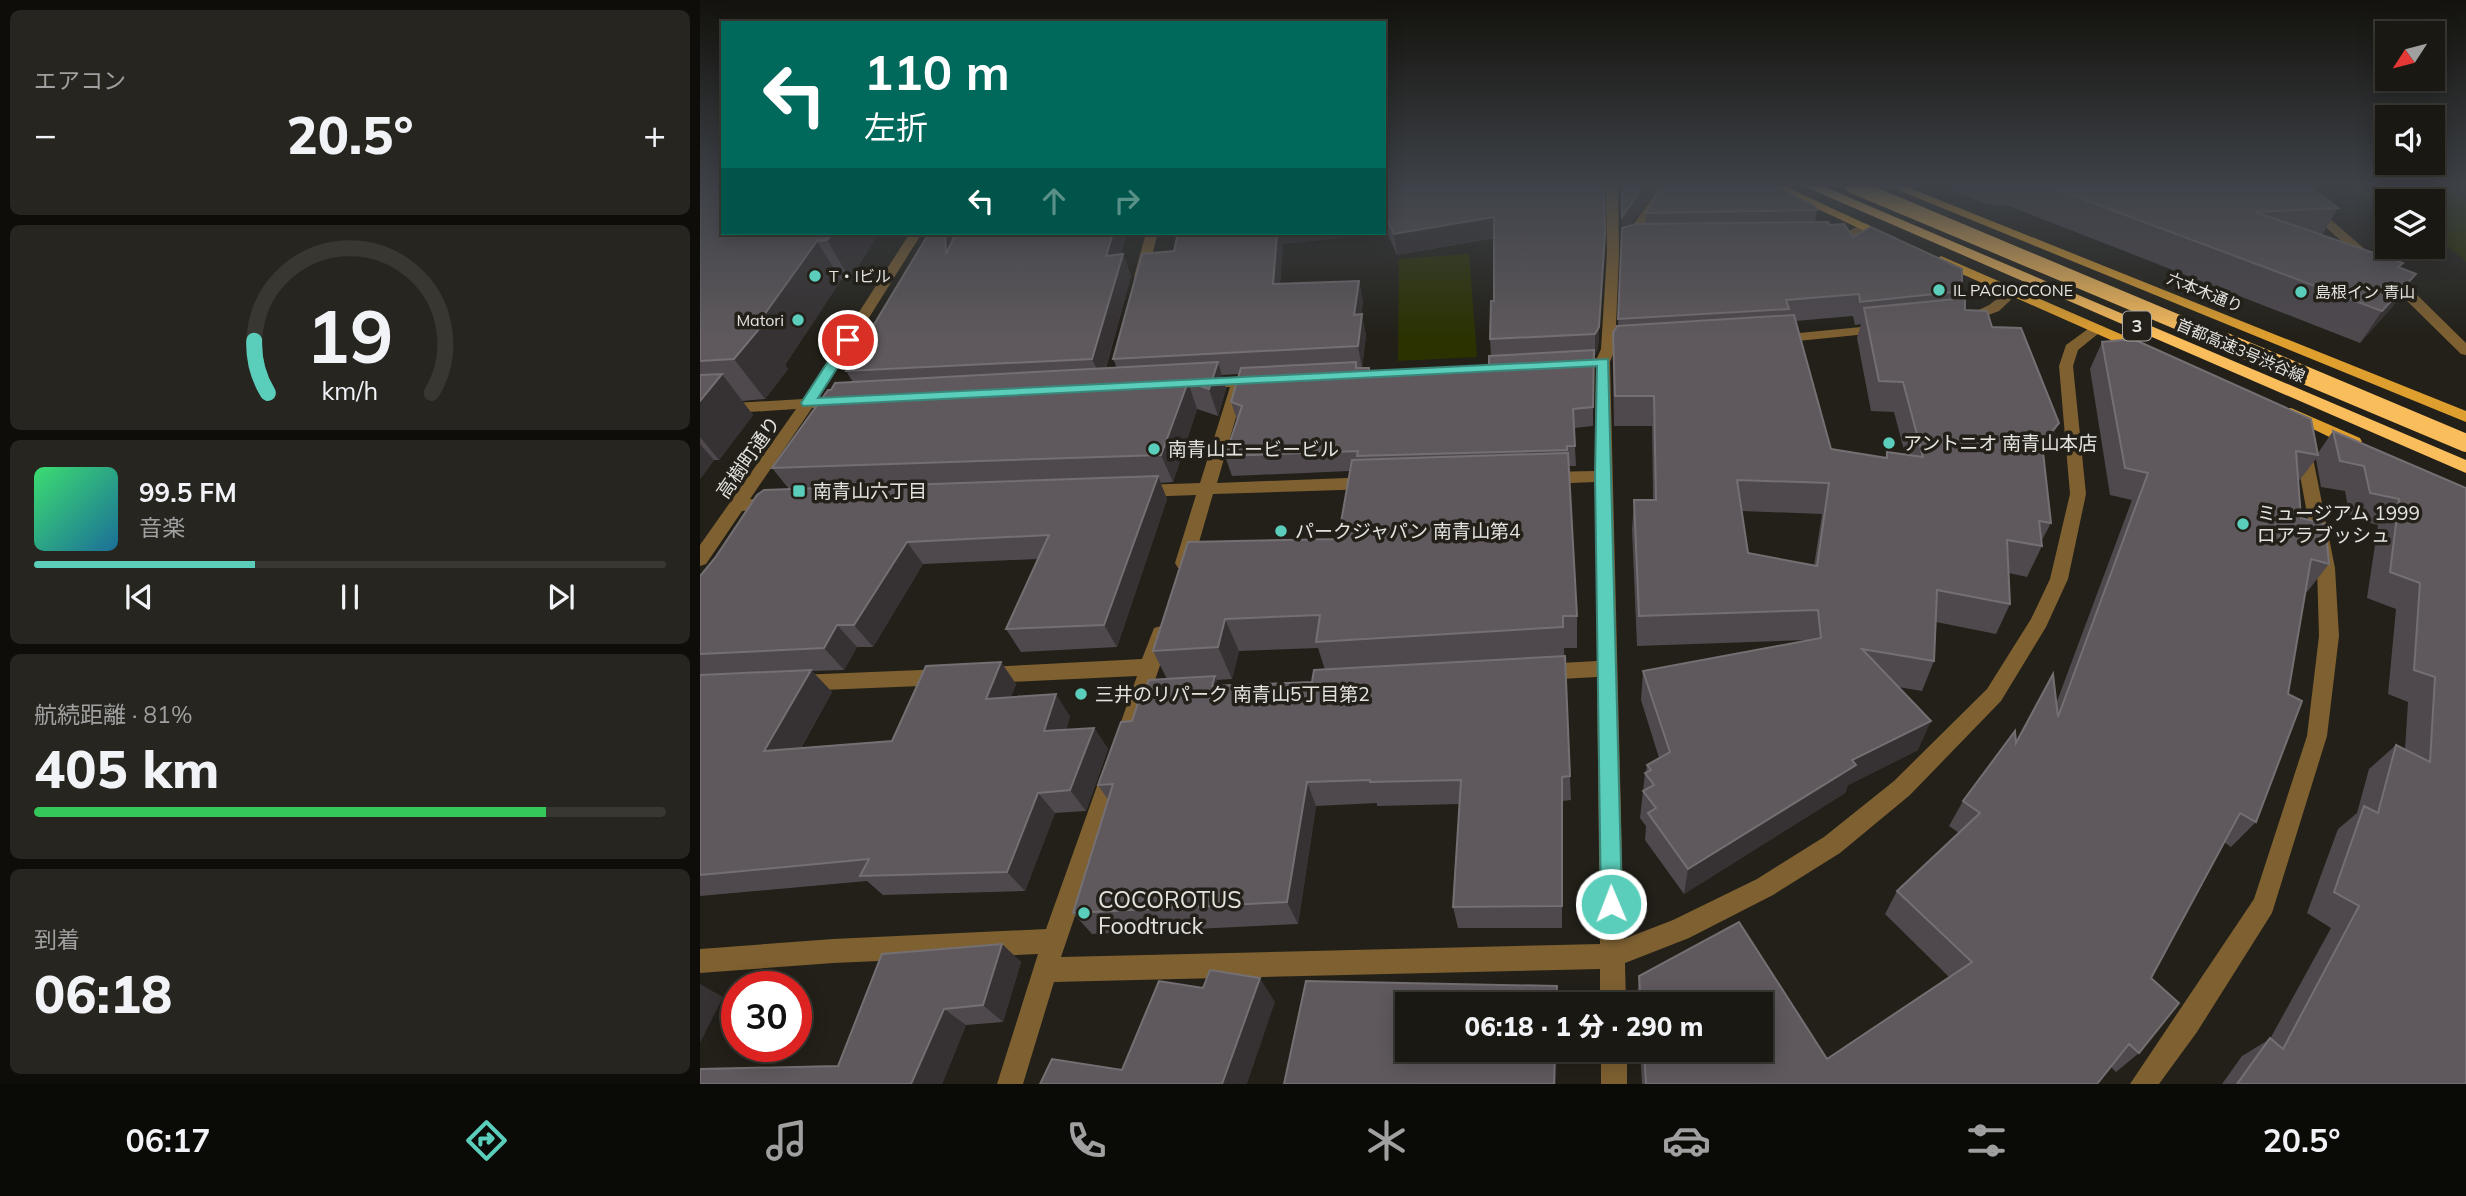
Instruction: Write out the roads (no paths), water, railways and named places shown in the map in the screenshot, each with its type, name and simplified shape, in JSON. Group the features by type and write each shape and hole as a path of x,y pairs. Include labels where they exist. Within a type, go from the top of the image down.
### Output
{"highway":[{"name":"首都高速3号渋谷線","path":"1926,236 2466,467"},
{"name":"首都高速3号渋谷線","path":"1972,236 2466,443"}],"main road":[{"path":"1885,236 1902,243"},
{"name":"六本木通り","path":"2018,236 2466,417"},
{"path":"1927,254 2158,355"},
{"path":"2169,296 2323,391 2466,452"},
{"path":"2280,409 2372,450"}],"street":[{"name":"高樹町通り","path":"700,559 808,403 914,236"},
{"path":"1138,285 1151,236"},
{"path":"1613,236 1605,355 1602,476 1613,992"},
{"path":"1613,253 1640,236"},
{"path":"1807,236 1849,236"},
{"path":"2342,236 2407,293 2466,351"},
{"path":"1944,322 1985,314 2012,292"},
{"path":"1760,340 1892,328"},
{"path":"1046,970 1612,956 1680,929 1765,887 1832,845 1902,788 1994,695 2039,622 2059,579 2078,494 2066,366 2071,348 2097,329"},
{"path":"1549,365 1605,355 1628,347"},
{"path":"1187,385 1280,380"},
{"path":"1179,578 1239,382"},
{"path":"700,410 856,401"},
{"path":"2143,1084 2188,1023 2264,905 2317,736 2329,636 2326,568 2302,442 2316,425"},
{"path":"1535,478 1602,476"},
{"path":"1125,491 1385,483"},
{"path":"739,505 790,503"},
{"path":"1010,1084 1054,941 1166,616"},
{"path":"782,684 1150,667"},
{"path":"1525,673 1607,668"},
{"path":"1140,695 1167,694"},
{"path":"700,961 832,951 1054,941"},
{"path":"1614,1062 1614,1084"}],"place":[{"name":"T・Iビル","path":"815,276"},
{"name":"IL PACIOCCONE","path":"1939,290"},
{"name":"島根イン 青山","path":"2301,292"},
{"name":"Matori","path":"798,320"},
{"name":"アントニオ 南青山本店","path":"1889,443"},
{"name":"南青山エービービル","path":"1154,449"},
{"name":"南青山六丁目","path":"799,491"},
{"name":"ミュージアム 1999 ロアラブッシュ","path":"2243,524"},
{"name":"パークジャパン 南青山第4","path":"1281,531"},
{"name":"三井のリパーク 南青山5丁目第2","path":"1081,694"},
{"name":"COCOROTUS Foodtruck","path":"1084,913"}]}
